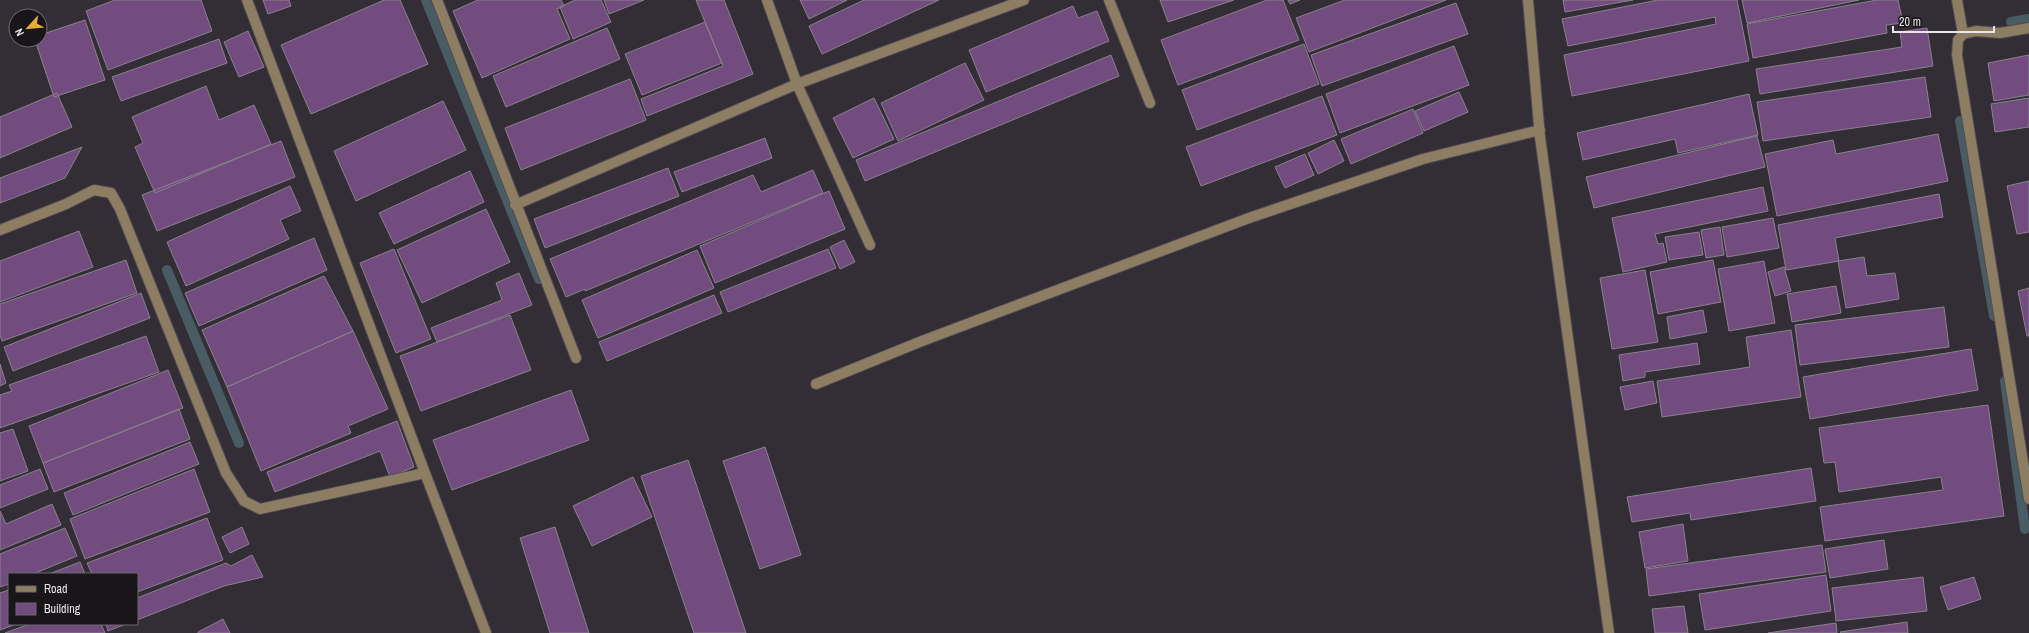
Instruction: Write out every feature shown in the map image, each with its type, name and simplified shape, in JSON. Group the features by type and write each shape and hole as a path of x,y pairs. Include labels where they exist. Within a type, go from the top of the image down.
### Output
{"street":[{"path":"247,0 486,633"},
{"path":"437,0 515,205 576,358"},
{"path":"767,0 797,84 870,246"},
{"path":"515,205 797,84 1024,0"},
{"path":"1109,0 1150,103"},
{"path":"1528,0 1540,130 1609,633"},
{"path":"1957,0 1964,34"},
{"path":"2029,28 2000,33 1976,31 1964,34 1958,40 1957,55 2029,499"},
{"path":"816,384 922,341 1249,218 1423,159 1540,130"},
{"path":"0,230 66,204 94,190 111,193 120,209 226,473 244,501 260,509 426,472"}],"building":[{"path":"115,0 201,0 212,31 108,70 86,11"},
{"path":"263,0 289,0 291,6 268,14"},
{"path":"384,0 400,0 428,64 311,114 281,45"},
{"path":"478,0 561,0 564,6 557,9 570,39 482,78 453,11"},
{"path":"575,0 601,0 611,22 573,39 560,7"},
{"path":"604,0 644,0 609,14"},
{"path":"696,0 724,0 753,74 647,116 641,99 723,66"},
{"path":"800,0 847,0 809,19"},
{"path":"864,0 939,0 822,54 809,26"},
{"path":"1160,0 1234,0 1168,22"},
{"path":"1267,0 1283,0 1299,40 1178,85 1161,40"},
{"path":"1288,0 1300,0 1290,4"},
{"path":"1345,0 1446,0 1309,52 1296,18"},
{"path":"1563,0 1633,0 1565,12"},
{"path":"1658,0 1737,0 1749,61 1572,96 1564,55 1716,24 1715,17 1568,46 1562,19"},
{"path":"1742,0 1859,0 1747,23"},
{"path":"1877,0 1898,0 1903,23 1886,25 1887,33 1753,58 1747,24"},
{"path":"1456,3 1468,34 1322,86 1311,55"},
{"path":"1073,6 1078,18 1097,11 1109,41 986,92 969,50"},
{"path":"85,20 105,80 54,97 38,48 48,48 48,32"},
{"path":"705,22 722,63 642,95 625,54"},
{"path":"607,28 620,59 506,107 493,76"},
{"path":"1927,28 1933,66 1760,94 1756,69 1902,47 1900,32"},
{"path":"248,31 264,67 239,77 224,42"},
{"path":"219,39 227,63 121,101 112,77"},
{"path":"1304,44 1319,84 1197,130 1182,90"},
{"path":"1454,46 1469,85 1340,133 1326,94"},
{"path":"1111,55 1119,76 865,181 856,160"},
{"path":"2029,55 2029,95 1994,101 1988,63"},
{"path":"965,63 984,100 898,141 881,103"},
{"path":"1925,77 1931,117 1763,141 1757,102"},
{"path":"630,79 646,120 521,170 505,128"},
{"path":"206,86 219,120 254,105 271,144 155,193 135,147 143,143 132,117"},
{"path":"1459,92 1468,112 1424,131 1415,111"},
{"path":"57,93 72,127 0,158 0,117"},
{"path":"1749,94 1758,135 1678,153 1675,139 1583,160 1577,133"},
{"path":"1322,96 1337,135 1201,186 1186,147"},
{"path":"874,98 894,139 853,158 833,118"},
{"path":"2029,98 2029,127 1995,132 1991,104"},
{"path":"443,101 466,150 356,201 334,151"},
{"path":"1413,109 1423,133 1351,164 1341,139"},
{"path":"1938,134 1948,181 1777,216 1765,154 1833,140 1836,154"},
{"path":"1757,136 1765,167 1594,208 1586,177"},
{"path":"765,138 772,158 682,192 674,172"},
{"path":"1334,140 1344,161 1318,174 1308,153"},
{"path":"281,141 295,177 157,231 142,195"},
{"path":"82,147 65,178 0,203 0,178"},
{"path":"1305,154 1314,175 1285,188 1275,167"},
{"path":"668,168 679,196 545,248 534,219"},
{"path":"813,170 823,193 585,291 585,289 566,297 550,259 753,175 761,192"},
{"path":"470,171 484,202 394,244 379,213"},
{"path":"2029,181 2029,232 2017,234 2007,186"},
{"path":"290,186 301,211 280,220 289,239 186,286 167,242"},
{"path":"1763,187 1768,211 1655,234 1658,244 1663,243 1667,262 1623,272 1612,218"},
{"path":"829,191 845,229 715,283 700,246"},
{"path":"1939,194 1943,217 1835,238 1839,261 1786,270 1778,225"},
{"path":"486,209 510,262 422,303 397,250"},
{"path":"1773,218 1779,248 1727,257 1722,227"},
{"path":"1720,227 1724,255 1706,258 1701,230"},
{"path":"79,231 93,267 0,302 0,261"},
{"path":"1699,232 1703,255 1669,260 1665,237"},
{"path":"314,238 327,270 199,326 185,293"},
{"path":"844,240 855,262 840,269 830,247"},
{"path":"394,249 431,339 396,353 360,263"},
{"path":"828,249 836,268 728,312 720,292"},
{"path":"697,250 714,288 598,338 582,300"},
{"path":"1864,257 1867,276 1895,273 1899,299 1846,308 1838,261"},
{"path":"126,260 137,293 2,341 0,335 0,304"},
{"path":"1713,260 1721,302 1658,314 1650,272"},
{"path":"1764,261 1775,323 1729,331 1718,269"},
{"path":"1784,267 1791,291 1775,296 1768,272"},
{"path":"1645,270 1658,342 1612,349 1600,278"},
{"path":"519,273 532,305 437,342 431,328 502,300 496,283"},
{"path":"324,276 353,331 227,387 202,330"},
{"path":"1836,286 1841,313 1792,322 1787,294"},
{"path":"2029,288 2029,336 2027,336 2018,291"},
{"path":"141,293 150,318 13,371 4,347"},
{"path":"714,295 722,313 607,361 599,342"},
{"path":"1944,307 1949,347 1800,365 1795,325"},
{"path":"1703,310 1707,332 1670,339 1667,317"},
{"path":"510,315 531,370 421,411 400,356"},
{"path":"1791,330 1801,397 1662,417 1657,381 1750,367 1746,337"},
{"path":"353,331 388,409 348,426 351,433 261,471 227,387"},
{"path":"146,336 159,372 0,428 0,395 12,391 9,385"},
{"path":"1697,343 1700,364 1645,372 1645,377 1623,381 1619,355"},
{"path":"1971,349 1978,390 1810,419 1803,377"},
{"path":"0,364 6,383 0,386"},
{"path":"168,370 183,408 43,463 29,426"},
{"path":"1653,381 1657,403 1625,410 1620,387"},
{"path":"571,390 589,440 452,490 433,440"},
{"path":"1988,405 2004,516 1825,541 1820,507 1943,490 1941,477 1839,492 1835,462 1824,463 1819,428"},
{"path":"179,409 190,439 54,492 43,463"},
{"path":"397,421 414,467 390,477 380,451 275,492 267,472"},
{"path":"13,429 28,471 0,481 0,433"},
{"path":"190,442 199,464 73,515 64,493"},
{"path":"765,447 801,555 760,569 723,461"},
{"path":"688,460 746,633 694,633 641,476"},
{"path":"1811,468 1816,501 1691,520 1690,513 1632,522 1627,497"},
{"path":"40,469 48,489 0,508 0,485"},
{"path":"194,469 210,512 85,559 70,519"},
{"path":"633,477 652,517 592,546 573,506"},
{"path":"52,504 61,525 0,550 0,511 6,524"},
{"path":"207,518 223,560 138,592 138,573 92,573 87,563"},
{"path":"1683,524 1688,561 1645,568 1639,532"},
{"path":"242,527 249,544 230,553 222,537"},
{"path":"555,527 589,633 550,633 520,538"},
{"path":"65,528 77,556 35,573 8,573 8,584 0,587 0,554"},
{"path":"1884,540 1888,569 1830,578 1825,549"},
{"path":"1822,545 1826,572 1649,596 1646,569"},
{"path":"252,555 263,577 224,586 138,620 138,598 226,563 231,566"},
{"path":"80,562 85,573 52,573"},
{"path":"1826,575 1831,611 1705,630 1699,594"},
{"path":"1923,577 1927,611 1836,621 1832,588"},
{"path":"1974,577 1981,599 1948,610 1940,587"},
{"path":"8,590 8,625 13,625 0,630 0,593"},
{"path":"1684,606 1688,633 1655,633 1652,609"},
{"path":"223,619 230,633 198,633 198,632"},
{"path":"1907,622 1908,633 1840,632"},
{"path":"1836,623 1837,633 1768,633"},
{"path":"27,625 101,625 105,633 5,633"},
{"path":"106,625 123,625 108,631"}],"waterway":[{"path":"426,0 539,279"},
{"path":"2011,22 2029,19"},
{"path":"1960,121 1994,316"},
{"path":"167,270 239,443"},
{"path":"2005,381 2025,529"}]}
